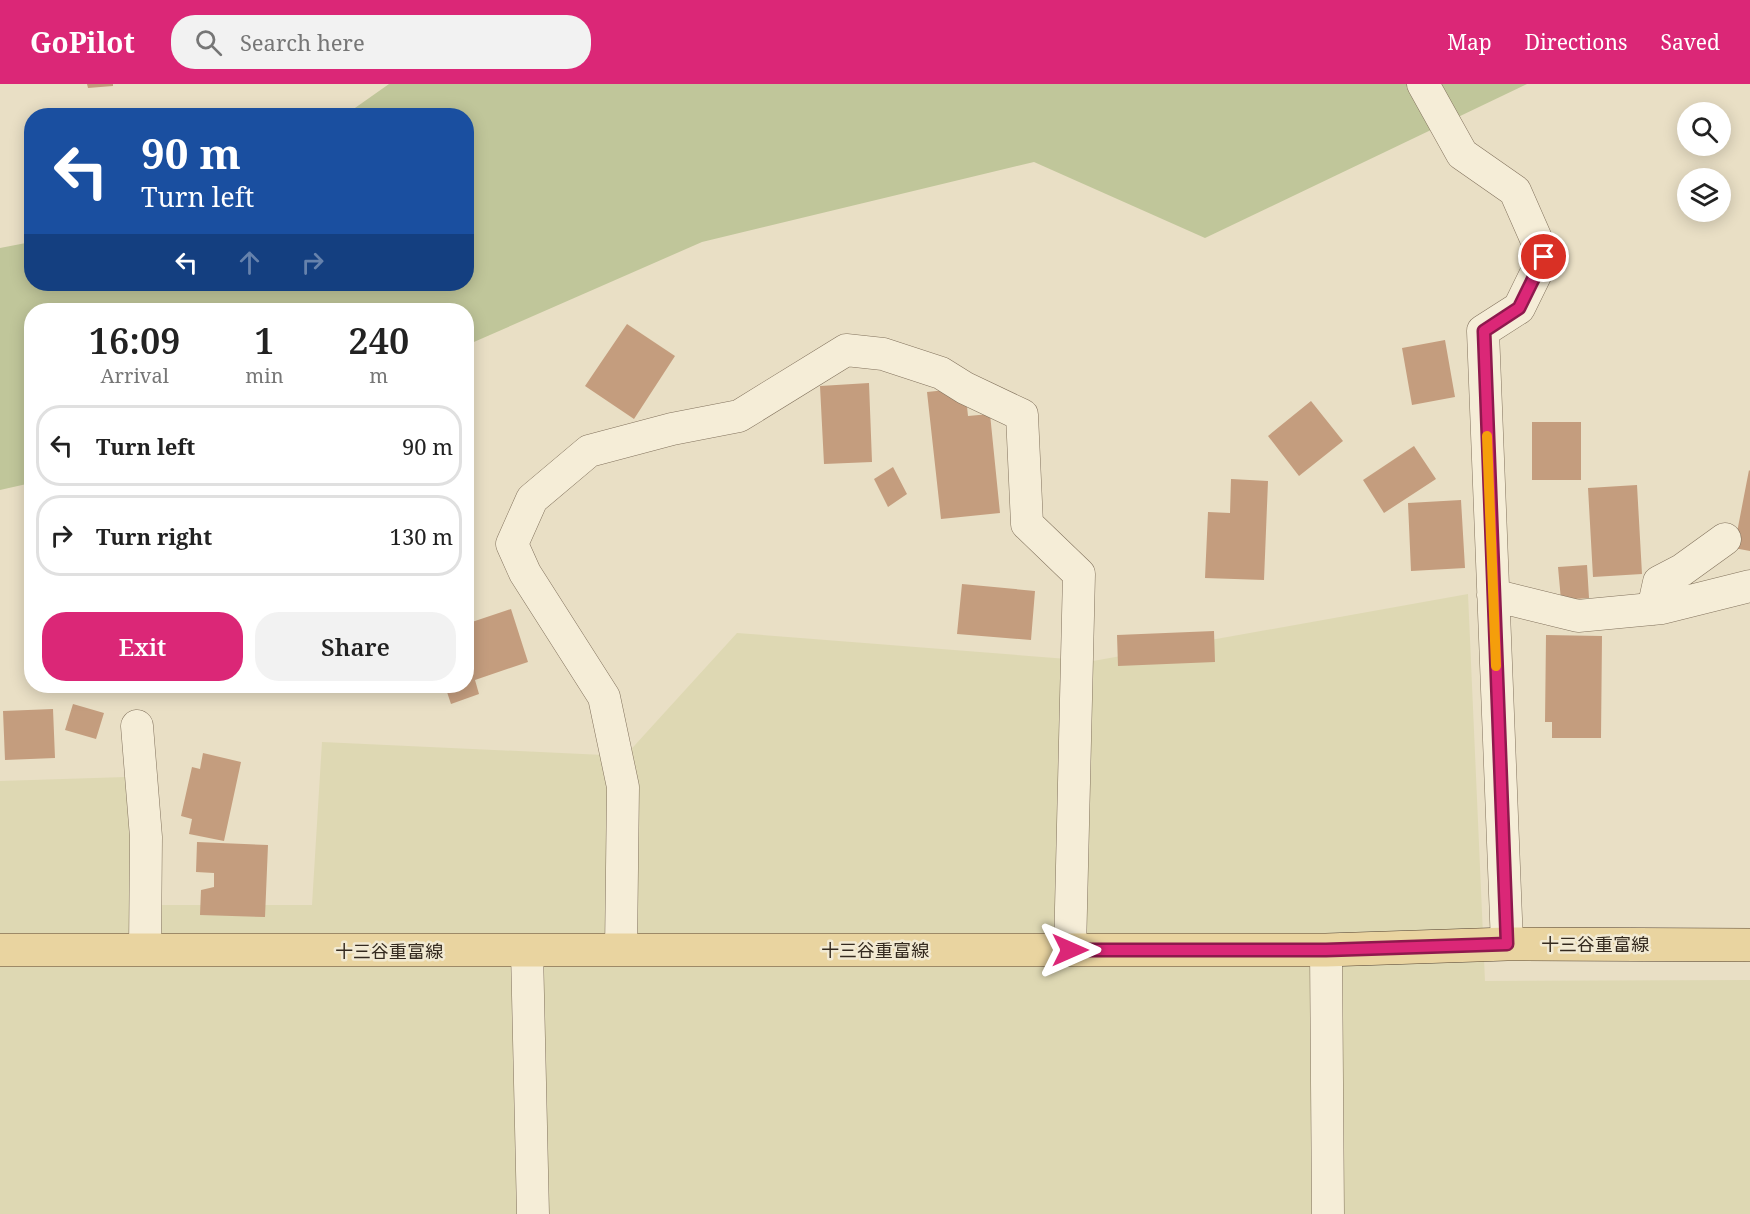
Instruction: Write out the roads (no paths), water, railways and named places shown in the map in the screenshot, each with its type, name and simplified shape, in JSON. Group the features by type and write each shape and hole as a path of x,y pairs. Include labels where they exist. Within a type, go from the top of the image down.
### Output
{"main road":[{"name":"十三谷重富線","path":"0,950 1326,950 1507,944 1750,945"}],"street":[{"path":"1423,84 1462,154 1515,191 1544,257 1519,308 1484,331 1507,944"},
{"path":"621,950 623,788 604,697 525,573 512,544 532,499 589,451 672,429 739,416 846,350 883,354 941,373 1022,415 1027,524 1078,574 1070,950"},
{"path":"1653,609 1659,582 1682,570 1725,539"},
{"path":"1494,596 1578,616 1653,609 1750,586"},
{"path":"137,726 146,837 145,950"},
{"path":"1326,950 1328,1214"},
{"path":"527,951 533,1214"}]}
